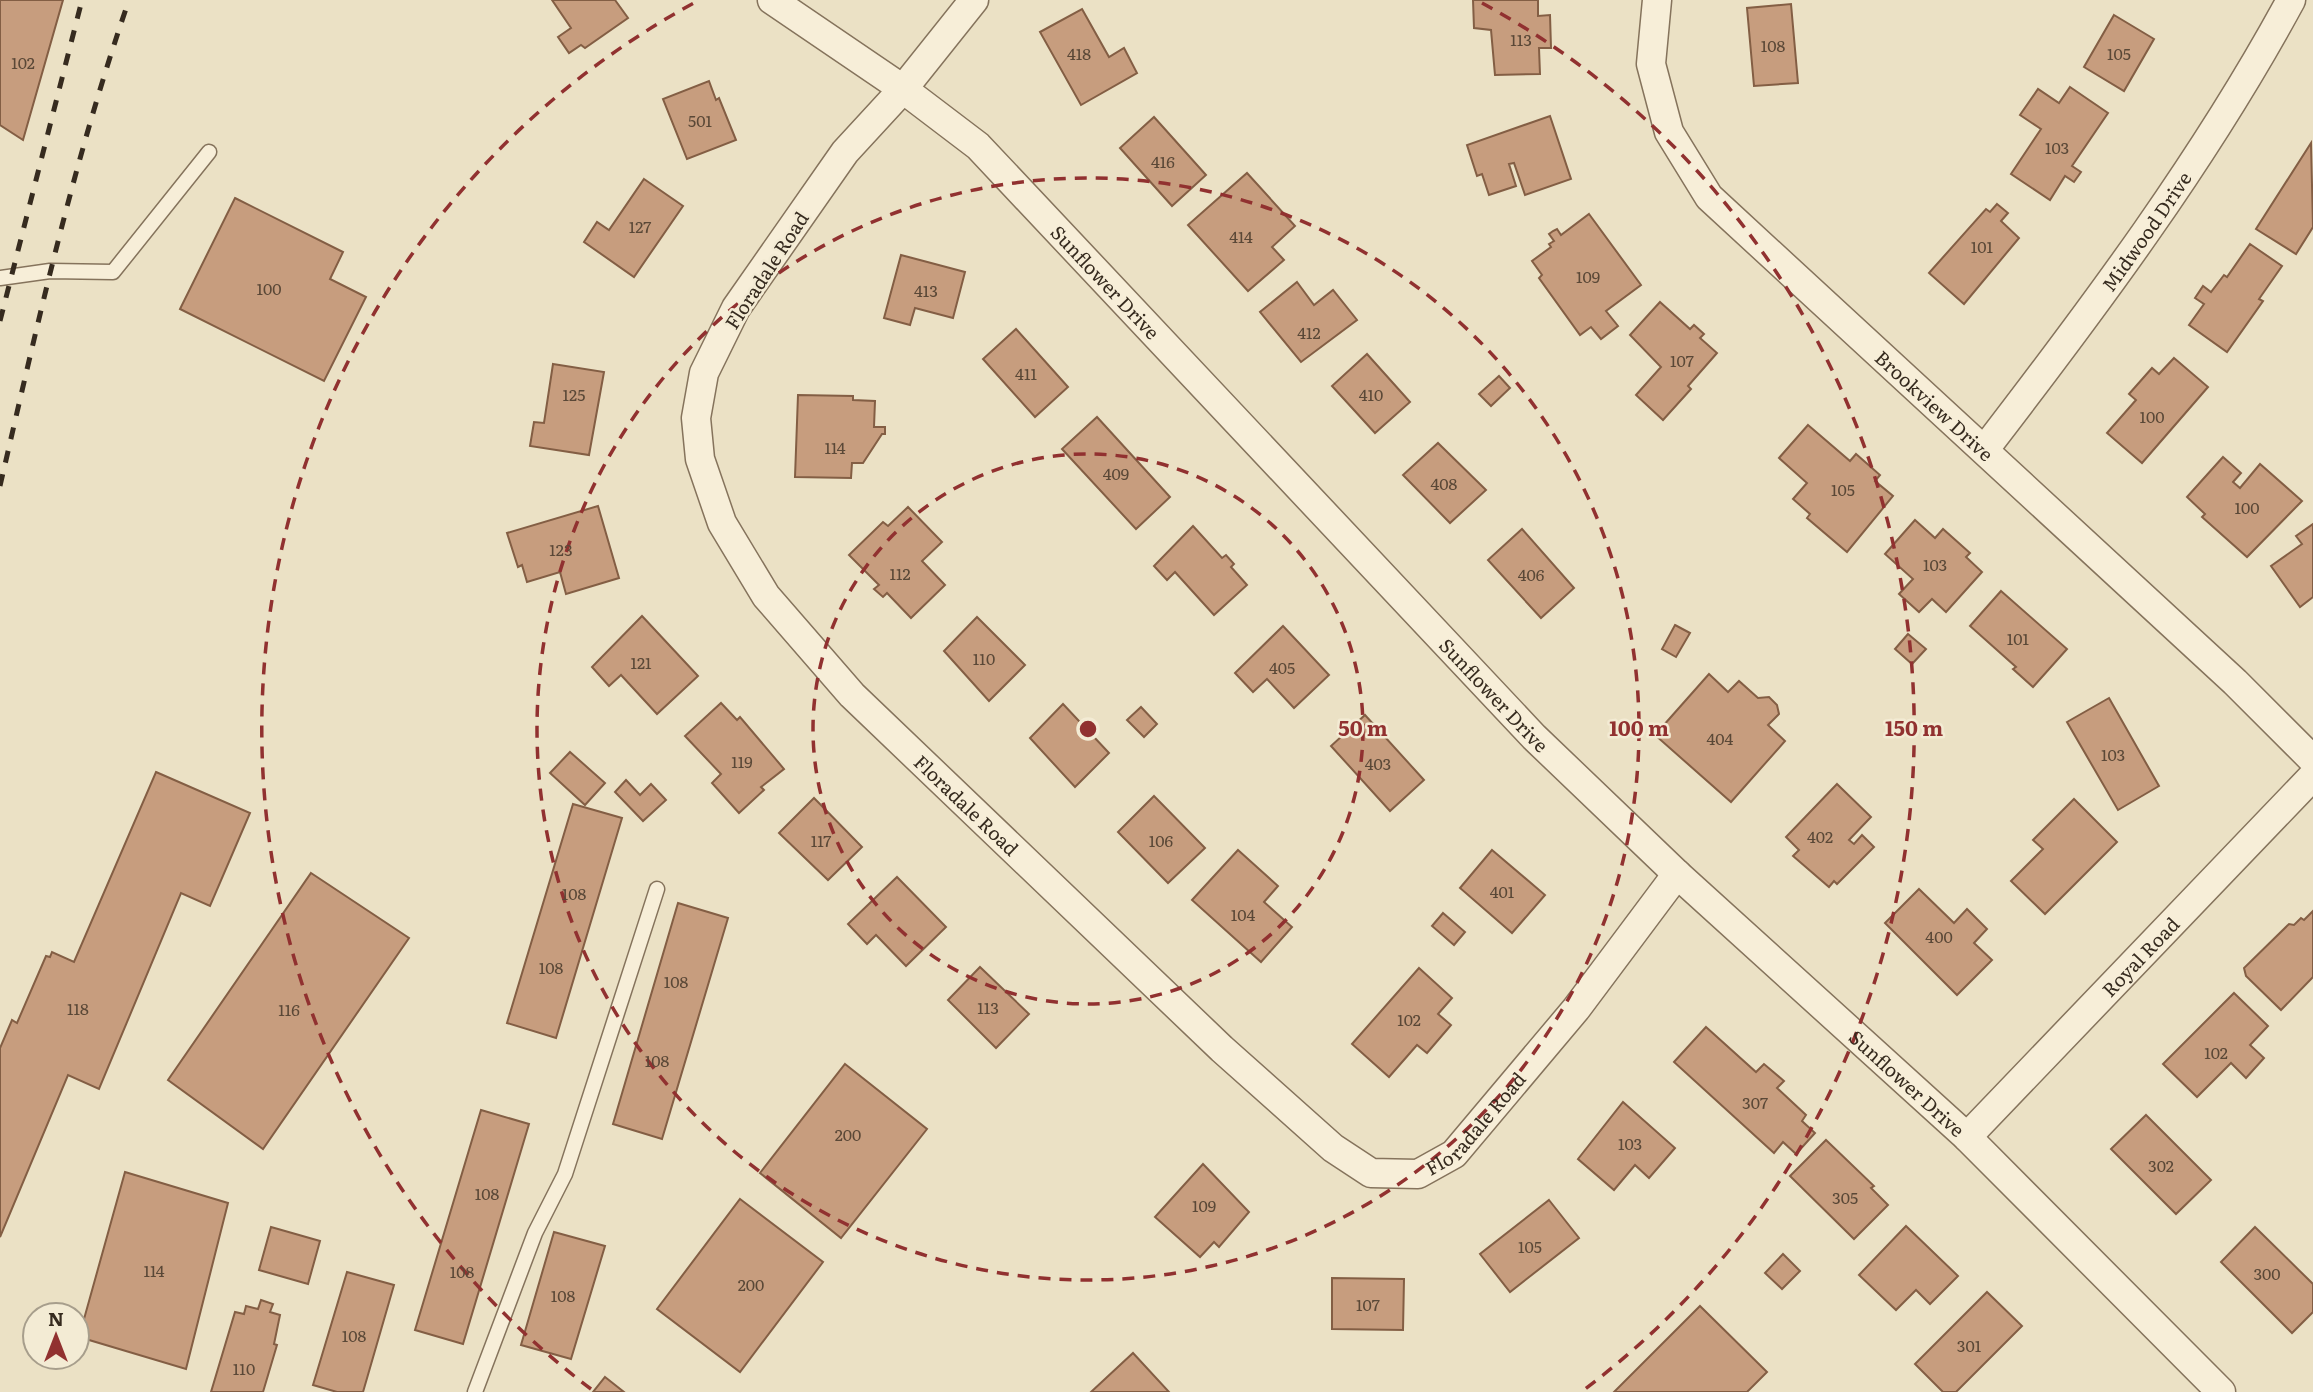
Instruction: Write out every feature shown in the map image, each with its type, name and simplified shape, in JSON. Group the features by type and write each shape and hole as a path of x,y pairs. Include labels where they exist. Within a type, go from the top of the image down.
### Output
{"street":[{"name":"Sunflower Drive","path":"772,0 903,89 978,146 1534,737 1677,874 1966,1137 2221,1392"},
{"name":"Floradale Road","path":"974,0 903,89 845,152 736,308 704,373 696,418 700,459 722,523 766,596 852,695 1222,1049 1333,1148 1371,1173 1418,1174 1454,1154 1576,1009 1677,874"},
{"name":"Brookview Drive","path":"1657,0 1651,64 1669,132 1709,197 2235,682 2313,760"},
{"name":"Midwood Drive","path":"1985,449 2074,333 2245,86 2291,0"},
{"name":"Royal Road","path":"1966,1137 2313,776"}],"lane":[{"path":"0,278 50,271 113,272 209,152"},
{"path":"475,1392 535,1233 565,1174 657,889"}],"building":[{"path":"0,0 63,0 23,140 0,125"},
{"path":"552,0 615,0 628,18 585,48 581,45 569,53 558,37 571,28"},
{"path":"1473,0 1538,0 1538,16 1550,15 1551,48 1539,48 1540,74 1495,75 1491,30 1474,28"},
{"path":"1791,4 1798,83 1754,86 1747,8"},
{"path":"1082,9 1109,57 1124,48 1137,73 1081,105 1040,32"},
{"path":"2114,15 2154,39 2124,91 2084,67"},
{"path":"709,81 736,140 687,159 663,99"},
{"path":"2070,87 2108,113 2072,166 2081,172 2074,182 2065,176 2050,200 2011,174 2041,129 2020,115 2038,89 2059,103"},
{"path":"1550,116 1571,179 1525,195 1514,163 1509,164 1516,186 1489,195 1482,174 1477,176 1467,145"},
{"path":"1154,117 1206,175 1172,206 1120,148"},
{"path":"2311,143 2313,227 2296,254 2256,229"},
{"path":"1247,173 1295,226 1272,247 1284,260 1248,291 1188,225"},
{"path":"644,179 683,206 634,277 584,242 597,222 609,230"},
{"path":"235,198 343,252 330,279 366,297 324,381 180,309"},
{"path":"1997,204 2008,213 2001,221 2019,238 1964,304 1929,273 1986,209 1990,212"},
{"path":"1589,214 1641,285 1606,311 1618,326 1601,339 1591,327 1580,335 1539,278 1542,275 1532,261 1551,247 1549,244 1554,241 1549,234 1557,229 1561,235"},
{"path":"2250,244 2282,266 2259,299 2263,301 2227,352 2189,325 2204,304 2195,298 2203,286 2211,292 2224,275 2227,277"},
{"path":"901,255 965,272 953,318 915,308 910,325 884,318"},
{"path":"1297,282 1314,305 1333,290 1357,320 1301,362 1260,312"},
{"path":"1660,302 1690,329 1694,325 1704,334 1700,338 1717,353 1688,386 1691,389 1663,420 1636,395 1661,367 1630,335"},
{"path":"1016,329 1068,387 1035,417 983,359"},
{"path":"1367,354 1410,402 1375,433 1332,386"},
{"path":"2174,358 2208,387 2142,463 2107,433 2136,400 2129,394 2152,368 2159,374"},
{"path":"553,364 604,372 589,455 530,446 534,422 544,423"},
{"path":"1499,376 1510,388 1491,406 1479,394"},
{"path":"798,395 853,396 853,400 875,401 874,427 885,427 885,434 882,434 863,463 852,463 851,478 795,477"},
{"path":"1097,417 1170,497 1136,529 1062,449"},
{"path":"1808,425 1850,461 1856,454 1880,475 1875,481 1893,496 1847,552 1807,518 1810,514 1793,499 1807,483 1779,458"},
{"path":"1438,443 1486,490 1450,523 1403,475"},
{"path":"2223,457 2241,473 2233,482 2240,488 2260,464 2302,501 2247,557 2202,517 2205,514 2187,497"},
{"path":"598,506 619,578 566,594 560,572 527,582 522,565 518,567 507,533"},
{"path":"908,507 942,542 922,561 945,585 911,618 887,593 883,597 874,589 879,585 849,555 883,522 888,526"},
{"path":"1915,520 1935,538 1943,529 1970,553 1966,557 1982,572 1946,612 1932,599 1919,612 1899,594 1913,579 1885,554"},
{"path":"2313,524 2313,597 2300,607 2271,566 2302,544 2296,536"},
{"path":"1193,526 1222,558 1226,555 1234,564 1231,567 1247,585 1214,615 1175,572 1167,580 1154,566"},
{"path":"1522,529 1574,588 1541,618 1488,560"},
{"path":"2001,591 2067,649 2033,687 2013,669 2016,667 1970,626"},
{"path":"642,616 698,676 657,714 621,675 609,686 592,667"},
{"path":"977,617 1025,665 989,701 944,651"},
{"path":"1675,625 1690,633 1676,657 1662,649"},
{"path":"1283,626 1329,675 1294,708 1267,679 1253,692 1235,673"},
{"path":"1908,634 1926,649 1912,664 1895,649"},
{"path":"1709,674 1728,692 1739,681 1758,698 1769,697 1777,705 1779,714 1768,725 1785,741 1731,802 1655,735"},
{"path":"2109,698 2159,786 2118,810 2067,722"},
{"path":"721,703 737,720 740,717 784,769 761,787 764,790 739,813 712,783 721,774 685,736"},
{"path":"1063,704 1109,753 1075,787 1030,738"},
{"path":"1141,707 1157,724 1144,737 1127,720"},
{"path":"1365,715 1424,780 1390,811 1331,746"},
{"path":"570,752 605,783 585,805 550,773"},
{"path":"156,772 250,813 210,906 181,893 99,1089 68,1075 0,1237 0,1048 12,1020 17,1023 46,956 50,957 52,952 74,962"},
{"path":"626,780 640,795 651,784 666,800 643,821 615,792"},
{"path":"1837,784 1871,817 1849,840 1854,844 1862,835 1874,847 1837,884 1834,881 1829,887 1793,856 1799,850 1786,837"},
{"path":"1154,796 1205,848 1168,883 1118,832"},
{"path":"814,798 862,847 828,880 779,833"},
{"path":"2074,799 2117,842 2045,914 2011,881 2043,849 2033,840"},
{"path":"573,804 622,818 556,1038 507,1023"},
{"path":"1238,850 1278,886 1264,902 1292,927 1261,962 1192,900"},
{"path":"1492,850 1545,895 1512,933 1460,888"},
{"path":"311,873 409,938 263,1149 168,1080"},
{"path":"897,877 946,927 906,966 876,935 867,944 848,924"},
{"path":"1919,889 1954,923 1967,909 1987,929 1974,943 1992,960 1957,995 1885,923"},
{"path":"678,903 728,918 662,1139 613,1124"},
{"path":"2313,911 2313,977 2281,1010 2246,976 2244,968 2289,924 2294,925 2301,918 2304,920"},
{"path":"1443,913 1465,932 1454,945 1432,926"},
{"path":"980,967 1029,1014 996,1048 948,1000"},
{"path":"1419,968 1452,998 1438,1014 1451,1025 1427,1053 1417,1045 1389,1077 1352,1044"},
{"path":"2234,993 2268,1026 2250,1045 2264,1058 2246,1078 2231,1063 2197,1097 2163,1064"},
{"path":"1706,1027 1756,1072 1764,1064 1784,1081 1777,1088 1806,1115 1802,1121 1815,1133 1796,1154 1783,1142 1774,1153 1674,1062"},
{"path":"845,1064 927,1129 841,1238 760,1173"},
{"path":"1623,1102 1675,1148 1649,1178 1635,1165 1614,1190 1578,1159"},
{"path":"481,1110 529,1124 463,1344 415,1330"},
{"path":"2146,1115 2211,1180 2176,1214 2111,1149"},
{"path":"1826,1140 1874,1186 1871,1188 1888,1205 1854,1239 1790,1176"},
{"path":"1203,1164 1249,1212 1219,1247 1214,1242 1200,1257 1155,1217"},
{"path":"125,1172 228,1203 186,1369 91,1341 89,1301"},
{"path":"740,1199 823,1262 740,1372 657,1309"},
{"path":"1549,1200 1579,1238 1510,1292 1480,1254"},
{"path":"1906,1226 1958,1276 1930,1304 1916,1290 1896,1310 1859,1275"},
{"path":"271,1227 320,1241 308,1284 259,1270"},
{"path":"2255,1227 2313,1284 2313,1312 2292,1333 2221,1262"},
{"path":"554,1232 605,1246 571,1359 521,1345"},
{"path":"1783,1254 1800,1271 1782,1289 1765,1273"},
{"path":"347,1272 394,1285 363,1392 337,1392 313,1385"},
{"path":"1332,1278 1404,1279 1403,1330 1332,1329"},
{"path":"1987,1292 2022,1326 1956,1392 1943,1392 1915,1364"},
{"path":"261,1300 273,1304 270,1312 280,1315 274,1344 277,1345 263,1392 211,1392 235,1312 244,1314 246,1306 258,1309"},
{"path":"1700,1306 1767,1372 1747,1392 1614,1392"},
{"path":"1133,1353 1169,1392 1091,1392"},
{"path":"605,1377 624,1392 593,1392"}],"railway":[{"path":"0,321 82,0"},
{"path":"0,486 74,180 129,0"}]}
